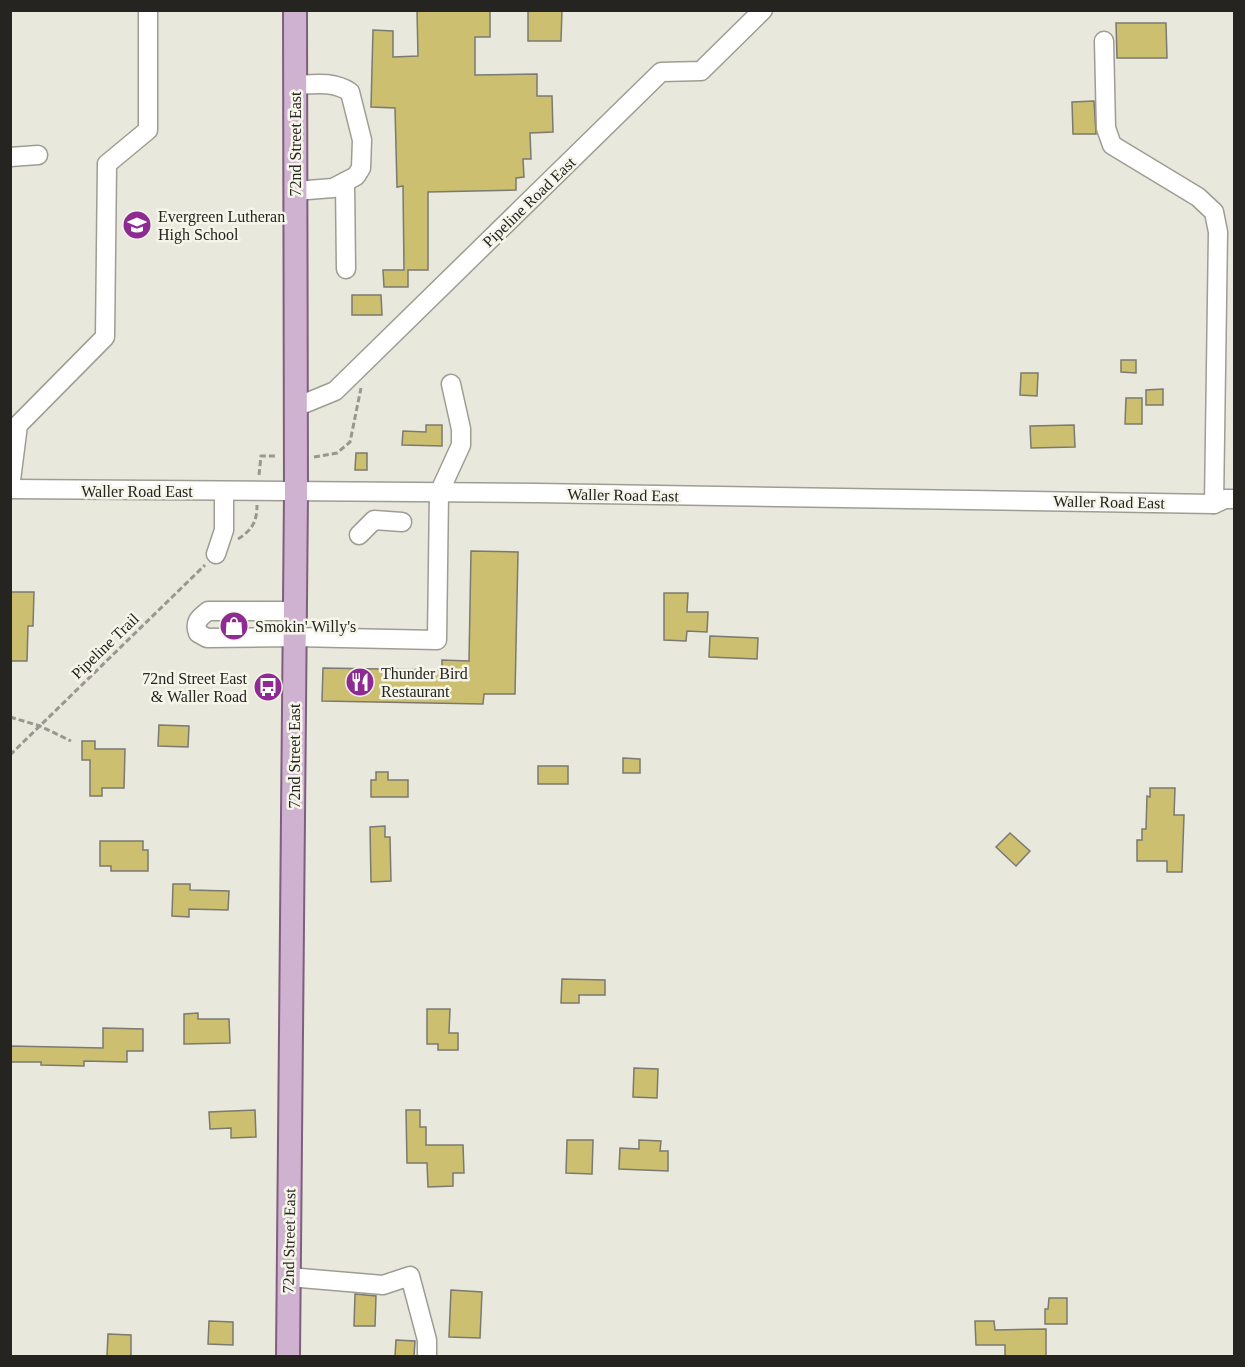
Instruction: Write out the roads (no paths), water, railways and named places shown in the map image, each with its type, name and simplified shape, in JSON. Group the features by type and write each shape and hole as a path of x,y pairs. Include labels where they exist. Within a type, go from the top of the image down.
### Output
{"main road":[{"name":"72nd Street East","path":"288,1356 296,493 295,10"}],"street":[{"path":"10,489 18,425 105,337 107,164 148,130 148,10"},
{"name":"Pipeline Road East","path":"296,407 335,391 661,72 701,72 763,10"},
{"path":"1104,41 1106,128 1113,145 1198,197 1214,212 1218,232 1214,504"},
{"path":"295,85 328,84 341,86 350,92 362,140 361,168 356,176 333,188 295,191"},
{"path":"10,157 38,155"},
{"path":"345,182 346,268"},
{"path":"295,611 208,611 199,618 196,626 198,633 207,638 437,640 439,493 461,445 461,429 451,384"},
{"name":"Waller Road East","path":"10,489 1214,504 1225,499 1234,500"},
{"path":"216,554 224,530 224,491"},
{"path":"359,535 374,520 402,522"},
{"path":"289,1276 383,1285 410,1276 427,1340 427,1356"}],"place":[{"name":"Evergreen Lutheran High School","path":"137,225"},
{"name":"Smokin' Willy's","path":"234,626"},
{"name":"Thunder Bird Restaurant","path":"360,682"},
{"name":"72nd Street East & Waller Road","path":"268,687"}]}
